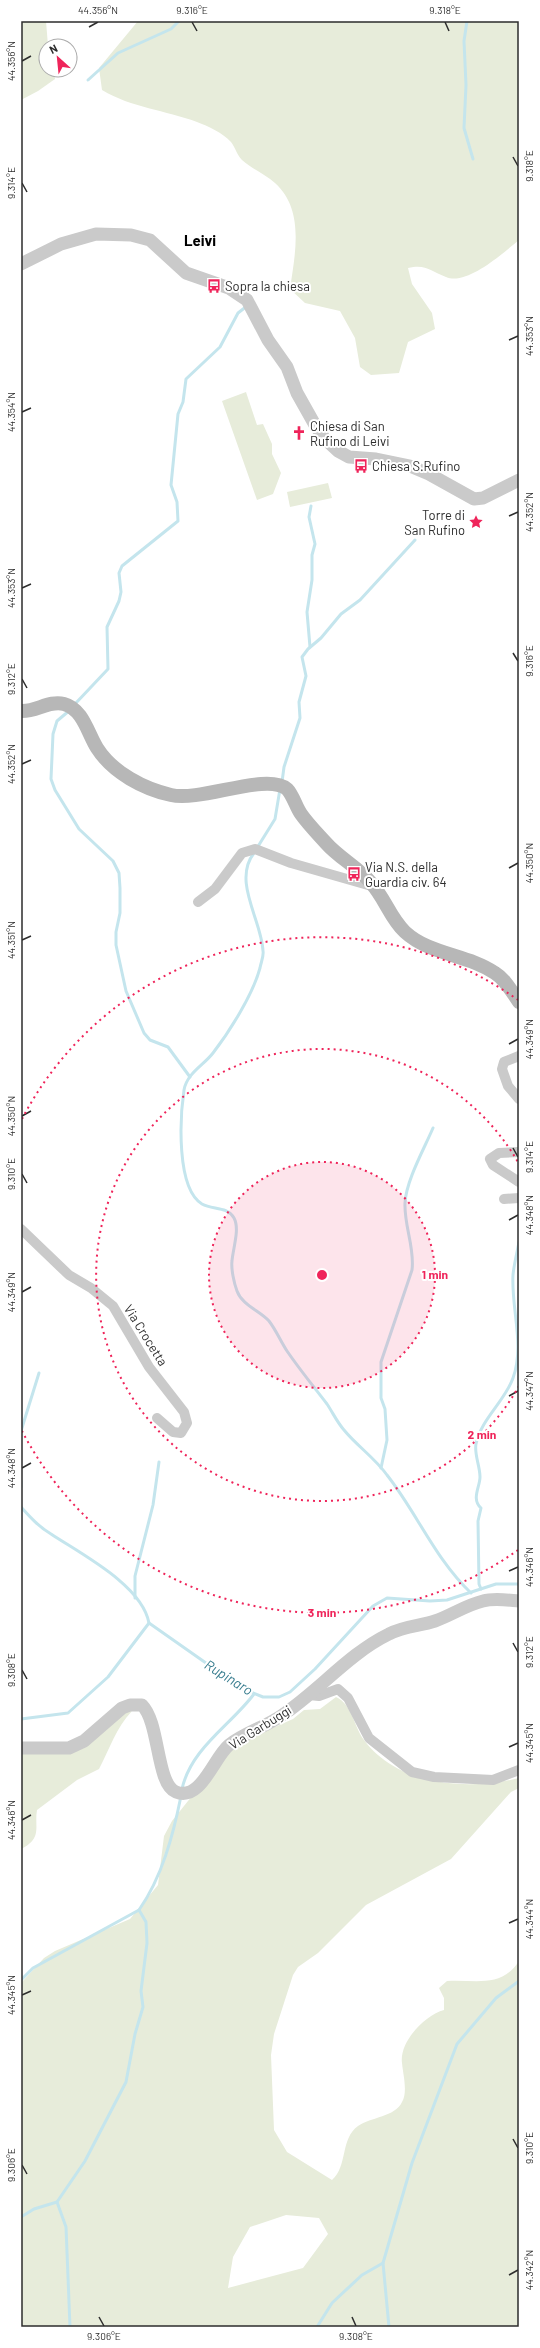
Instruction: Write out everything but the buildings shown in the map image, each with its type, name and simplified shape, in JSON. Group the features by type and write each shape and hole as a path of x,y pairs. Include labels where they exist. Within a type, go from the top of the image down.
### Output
{"main road":[{"path":"21,711 53,702 72,707 84,721 98,749 110,763 147,787 185,797 259,783 275,784 287,789 301,814 328,845 372,884 393,918 404,932 421,943 472,962 496,973 519,1002"}],"street":[{"path":"21,264 61,244 96,234 131,235 150,240 186,273 229,288 247,300 268,340 287,367 297,392 315,425 324,438 338,451 349,458 382,460 410,466 429,474 474,499 483,498 519,480"},
{"path":"198,902 215,889 242,853 255,849 291,863 368,885 372,884"},
{"path":"519,1056 504,1062 502,1069 508,1086 519,1099"},
{"path":"519,1152 499,1153 493,1155 490,1159 493,1165 519,1182"},
{"path":"504,1199 519,1198"},
{"name":"Via Crocetta","path":"21,1229 69,1275 91,1288 113,1306 149,1367 184,1412 187,1423 181,1433 173,1432 157,1418"},
{"name":"Via Garbuggi","path":"21,1748 69,1748 84,1741 122,1708 130,1705 142,1705 148,1711 152,1722 162,1769 168,1785 175,1792 184,1794 194,1790 206,1777 227,1746 281,1716 309,1695 333,1672 390,1633 435,1621 484,1601 519,1600"},
{"path":"309,1695 319,1696 338,1689 348,1698 369,1738 412,1772 434,1777 493,1780 519,1770"}],"green space":[{"path":"21,21 46,21 47,38 38,38 38,78 55,79 38,91 21,100"},
{"path":"138,21 519,21 519,240 484,267 464,277 455,279 420,267 408,268 412,284 432,313 435,329 408,342 399,373 371,375 360,367 355,338 340,311 305,303 290,289 296,233 291,206 275,183 242,160 231,142 215,130 185,118 125,101 102,90 99,68"},
{"path":"246,392 257,425 263,424 272,444 272,454 281,473 273,494 257,500 222,401"},
{"path":"328,483 332,498 290,507 287,492"},
{"path":"336,1697 341,1700 349,1710 364,1740 378,1755 395,1767 415,1776 457,1784 499,1782 519,1778 519,1788 511,1792 451,1859 366,1905 318,1953 298,1967 293,1975 274,2034 271,2055 274,2130 287,2152 332,2180 337,2174 343,2160 346,2145 352,2131 363,2123 394,2111 402,2102 405,2093 405,2083 402,2055 409,2038 415,2030 429,2017 444,2010 444,1998 439,1988 447,1981 486,1981 504,1976 512,1970 519,1961 519,2327 21,2327 21,1983 44,1958 55,1951 130,1919 158,1885 164,1836 172,1821 232,1746 293,1719 304,1710 320,1709","holes":["286,2215 319,2218 328,2234 303,2268 228,2288 233,2257 250,2227"]},
{"path":"132,1711 117,1731 99,1769 77,1780 37,1810 35,1836 28,1845 21,1849 21,1753 57,1754 126,1712"}],"waterway":[{"path":"88,80 118,53 171,29 179,21"},
{"path":"467,21 464,41 466,85 464,128 473,159"},
{"path":"75,704 108,669 107,627 119,601 121,592 119,573 122,566 178,521 177,502 171,485 178,414 183,402 186,379 220,347 238,313 247,306"},
{"path":"310,647 307,612 312,580 312,555 315,544 309,517 311,506"},
{"path":"282,782 284,767 300,718 299,702 306,676 302,657 308,649 321,638 341,614 360,600 415,540"},
{"path":"70,710 57,721 53,734 51,779 55,790 79,829 113,861 119,873 120,913 116,932 116,945 126,991 144,1033 150,1040 168,1047 190,1077"},
{"path":"257,848 275,819 280,789"},
{"path":"254,853 248,864 246,876 247,888 261,939 263,957 257,978 247,1001 227,1034 213,1053 192,1074 184,1090 181,1134 184,1168 188,1183 194,1196 202,1204 228,1212 236,1222 232,1268 239,1296 269,1321 287,1351 327,1404 337,1421 349,1436 382,1469 398,1490 447,1566 471,1593"},
{"path":"381,1468 387,1440 385,1409 381,1398 381,1362 412,1270 413,1262 405,1212 406,1194 420,1155 433,1128"},
{"path":"481,1589 479,1584 478,1521 481,1508 476,1497 480,1477 476,1444 483,1426 505,1394 513,1378 516,1365 518,1340 513,1275 519,1242"},
{"path":"21,1431 39,1373"},
{"path":"135,1598 135,1576 153,1505 159,1462"},
{"path":"21,1481 21,1487"},
{"path":"21,1507 43,1528 123,1583 144,1609 149,1623"},
{"name":"Rupinaro","path":"21,1719 68,1713 108,1677 149,1623 243,1689 263,1697 279,1697 290,1692 315,1669 373,1606 387,1598 430,1601 447,1600 496,1584 519,1584"},
{"path":"182,1789 187,1774 203,1749 254,1694"},
{"path":"21,1980 33,1968 139,1910 154,1884 166,1856 181,1796"},
{"path":"21,2217 34,2209 57,2202 85,2161 126,2082 135,2034 143,2007 141,1991 147,1943 146,1922 139,1910"},
{"path":"389,2327 383,2263 412,2163 457,2044 496,1998 519,1981"},
{"path":"57,2202 66,2227 70,2327"},
{"path":"317,2327 332,2303 362,2275 383,2263"}],"place":[{"name":"Sopra la chiesa","path":"214,286"},
{"name":"Chiesa di San Rufino di Leivi","path":"299,433"},
{"name":"Chiesa S.Rufino","path":"361,466"},
{"name":"Torre di San Rufino","path":"476,522"},
{"name":"Via N.S. della Guardia civ. 64","path":"354,874"}],"district":[{"name":"Leivi","path":"200,240"}]}
